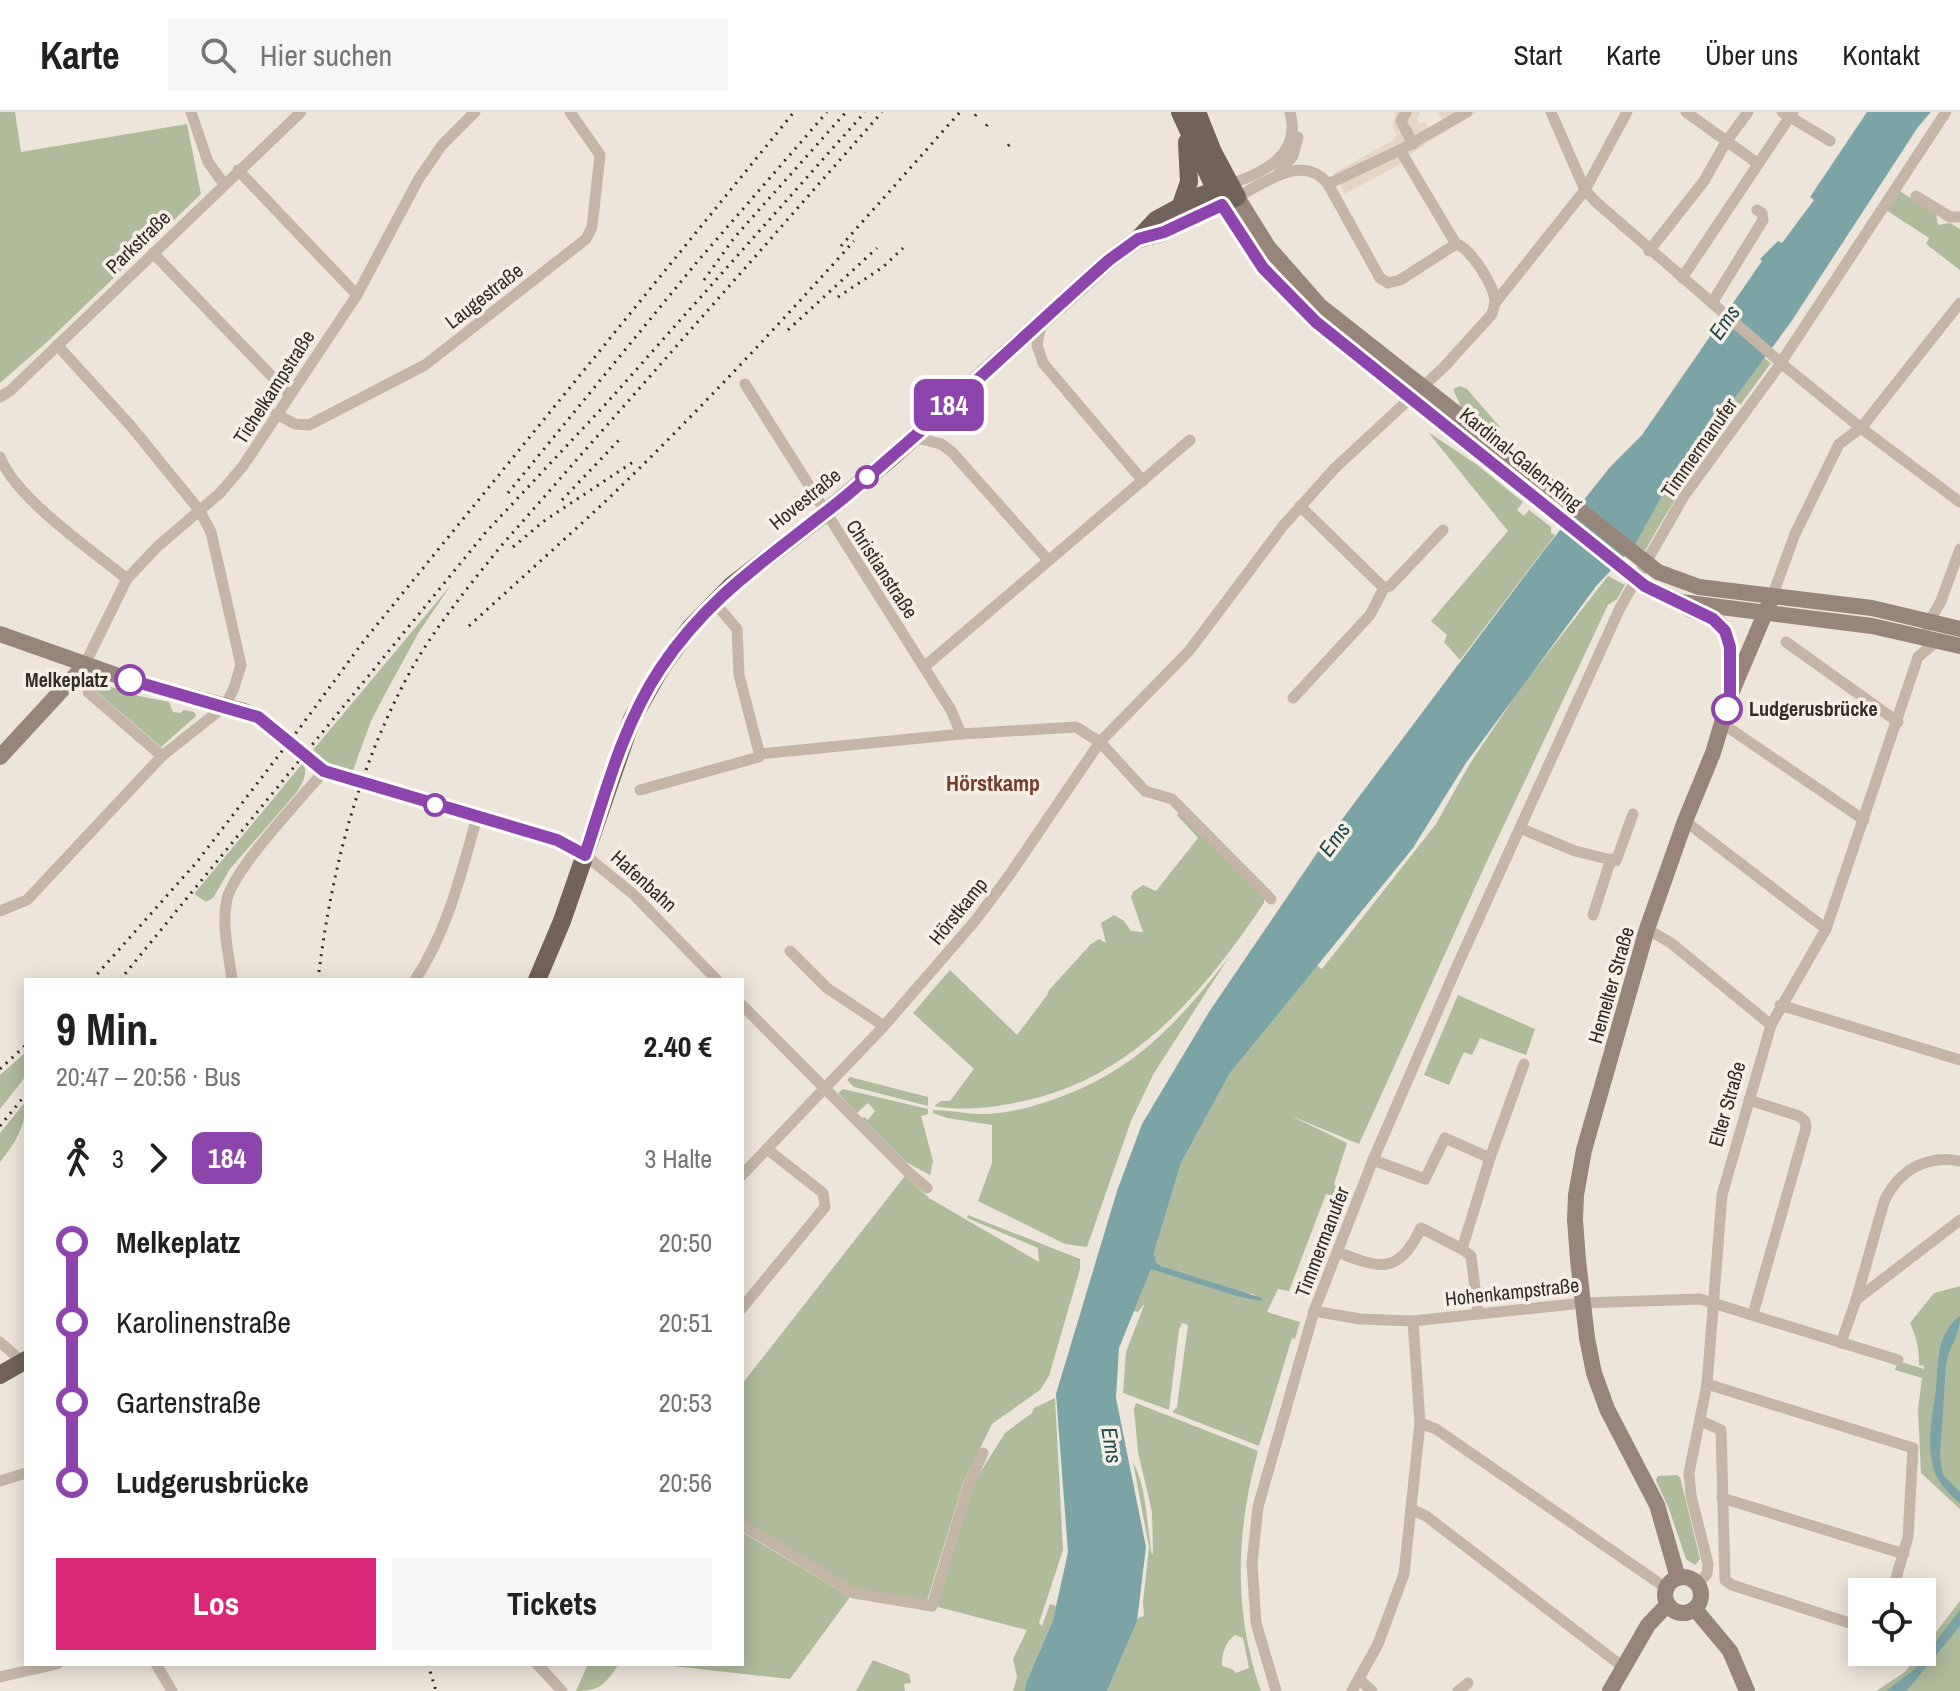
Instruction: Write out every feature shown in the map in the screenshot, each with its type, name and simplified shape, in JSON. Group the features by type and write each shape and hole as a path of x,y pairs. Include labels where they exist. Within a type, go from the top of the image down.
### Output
{"main road":[{"name":"Kardinal-Galen-Ring","path":"1197,112 1226,194 1287,271 1320,306 1415,393"},
{"name":"Kardinal-Galen-Ring","path":"1183,120 1226,194 1263,268 1284,292 1316,322 1415,393 1540,493 1645,586 1681,602 1925,634 1960,629"},
{"path":"1181,205 1189,175 1183,120"},
{"name":"Hovestraße","path":"538,978 562,921 624,737 644,695 683,638 714,602 824,514 1156,220 1181,205 1226,194"},
{"name":"Hovestraße","path":"1138,239 1164,232 1226,194"},
{"name":"Kardinal-Galen-Ring","path":"1540,493 1658,572 1699,587 1872,608 1925,634 1960,646"},
{"name":"Hemelter Straße","path":"1671,1590 1657,1505 1600,1391 1590,1356 1575,1220 1580,1172 1647,929 1723,724 1730,696 1772,597"},
{"path":"1681,602 1696,613 1713,619 1725,631 1730,647 1730,696"},
{"name":"Hafenbahn","path":"0,634 84,666 258,717 324,771 557,840 585,855"},
{"path":"0,757 84,666"},
{"path":"0,1375 24,1363"},
{"path":"1610,1691 1671,1590 1685,1577 1697,1584 1701,1597 1695,1609 1680,1613 1671,1590"},
{"path":"1695,1609 1730,1651 1747,1691"}],"street":[{"path":"191,112 208,162 224,184"},
{"name":"Parkstraße","path":"0,397 10,391 301,112"},
{"name":"Tichelkampstraße","path":"84,666 127,579 243,466 357,295 418,180 442,145 475,112"},
{"name":"Laugestraße","path":"276,414 295,424 309,425 425,365 586,239 592,227 600,155 570,112"},
{"path":"1226,194 1267,169 1283,155 1292,137 1291,112"},
{"path":"1278,174 1297,146 1299,127 1291,112"},
{"path":"1406,112 1401,121 1413,144"},
{"path":"1328,184 1403,155 1413,144 1467,112"},
{"path":"1551,112 1585,190 1649,251 1787,368 1960,502"},
{"name":"Hörstkamp","path":"744,1173 884,1026 987,906 1100,742 1189,651 1300,506 1335,468 1444,367 1524,271 1585,190 1627,112"},
{"path":"1686,112 1757,163"},
{"path":"1649,251 1704,181 1726,142 1748,112"},
{"name":"Timmermanufer","path":"1276,1691 1256,1623 1252,1563 1258,1507 1314,1311 1373,1160 1608,632 1684,496 1776,370 1946,112"},
{"path":"1682,278 1788,114 1830,141"},
{"path":"1403,155 1456,244 1466,248 1492,287 1493,308"},
{"path":"238,170 357,295"},
{"path":"1226,194 1278,174 1308,171 1318,174 1328,184 1385,282 1400,280 1456,244"},
{"path":"1917,197 1950,217 1960,217"},
{"path":"1715,305 1763,220 1762,213 1757,210"},
{"path":"153,253 289,394"},
{"name":"Hemelter Straße","path":"1772,597 1795,534 1839,444 1861,428 1960,303"},
{"path":"1041,323 1037,345 1043,363 1143,481"},
{"path":"0,911 27,900 162,756 225,706 241,665 211,532 200,511 130,425 57,345"},
{"name":"Christianstraße","path":"745,384 824,514 951,710 961,734"},
{"path":"913,437 932,441 952,452 1048,560"},
{"path":"924,667 1190,440"},
{"path":"0,457 23,493 127,579"},
{"path":"1300,506 1384,588"},
{"path":"1293,698 1370,615 1384,588 1390,586 1443,530"},
{"path":"1918,657 1960,549"},
{"path":"714,602 737,629 739,675 759,756"},
{"path":"1918,657 1925,634"},
{"path":"1786,642 1898,722"},
{"name":"Elter Straße","path":"1697,1584 1707,1574 1708,1564 1691,1496 1689,1473 1707,1384 1722,1195 1771,1025 1826,929 1918,657"},
{"path":"88,692 162,756"},
{"path":"1723,724 1864,820"},
{"path":"640,790 759,756 961,734 1076,727 1100,742 1145,791 1172,799 1271,899"},
{"path":"232,978 225,922 227,899 235,877 324,771"},
{"path":"1520,828 1575,851 1616,861 1633,814"},
{"path":"416,978 447,921 477,817"},
{"path":"1685,821 1826,929"},
{"name":"Hafenbahn","path":"585,855 633,894 715,978"},
{"path":"1593,915 1611,859"},
{"path":"1647,929 1671,943 1771,1025"},
{"path":"790,951 827,988 884,1026"},
{"path":"1780,1005 1960,1060"},
{"path":"744,1007 927,1188"},
{"path":"1462,1249 1524,1064"},
{"path":"1749,1100 1799,1116 1805,1121 1806,1128 1753,1314"},
{"path":"1373,1160 1425,1179 1445,1138 1490,1158"},
{"path":"744,1306 825,1207 823,1193 767,1149"},
{"path":"1841,1343 1890,1190 1901,1175 1916,1166 1933,1160 1960,1161"},
{"path":"1856,1300 1960,1220"},
{"path":"1337,1252 1367,1264 1390,1265 1412,1247 1421,1228 1471,1256 1478,1313"},
{"name":"Hohenkampstraße","path":"1314,1311 1360,1319 1413,1321 1583,1303 1700,1299 1898,1360"},
{"path":"1352,1691 1378,1644 1404,1574 1420,1423 1413,1321"},
{"path":"0,1342 24,1362"},
{"path":"1707,1384 1913,1448 1908,1537 1896,1578"},
{"path":"1701,1421 1721,1430 1725,1580 1732,1585 1848,1622"},
{"path":"1420,1423 1436,1429 1671,1590"},
{"path":"744,1526 854,1593 932,1606 968,1486 983,1453"},
{"path":"0,1481 24,1474"},
{"path":"1722,1498 1904,1554"},
{"path":"1411,1509 1426,1516 1623,1667"},
{"path":"0,1677 48,1666"},
{"path":"157,1666 172,1691"},
{"path":"539,1666 562,1691"},
{"path":"1360,1680 1372,1691"}],"green space":[{"path":"0,112 15,112 21,152 187,124 201,194 0,383"},
{"path":"1898,190 1936,214 1938,225 1950,223 1960,229 1960,270 1926,244 1929,238 1886,210"},
{"path":"1764,358 1771,363 1689,478 1645,551 1635,545 1661,498"},
{"path":"1460,386 1467,389 1500,427 1494,432 1461,407 1453,389"},
{"path":"1428,432 1476,464 1523,502 1517,510 1524,516 1529,510 1551,527 1551,533 1555,535 1460,660 1444,642 1447,635 1431,621 1508,531"},
{"path":"1608,576 1625,585 1617,599 1608,605 1487,861 1359,1144 1289,1115 1347,1143 1334,1184 1342,1193 1340,1198 1326,1194 1289,1291 1278,1289 1267,1312 1300,1322 1295,1339 1292,1338 1259,1446 1172,1412 1177,1407 1188,1325 1182,1323 1179,1330 1169,1410 1123,1393 1126,1352 1145,1303 1138,1312 1134,1311 1151,1268 1239,1297 1261,1301 1253,1294 1242,1293 1156,1262 1154,1253 1181,1163 1230,1073 1316,965 1322,969 1436,824 1469,765 1522,686"},
{"path":"451,585 419,632 385,694 371,721 352,773 330,765 313,750"},
{"path":"84,681 169,702 173,712 184,710 194,712 196,716 161,747 90,686 86,689 80,684"},
{"path":"303,763 305,774 297,792 230,869 213,898 206,902 194,894"},
{"path":"1179,811 1264,898 1264,903 1216,969 1161,1028 1130,1053 1096,1074 1059,1091 1009,1104 966,1109 934,1106 941,1101 950,1101 974,1069 913,1013 950,970 1017,1035 1049,990 1091,944 1099,939 1106,943 1101,923 1114,915 1124,921 1131,931 1143,932 1131,897 1133,892 1143,885 1156,891 1198,838 1177,815"},
{"path":"1229,957 1154,1073 1131,1121 1087,1247 1065,1244 978,1201 992,1163 992,1125 947,1118 933,1113 933,1110 982,1114 1016,1110 1049,1101 1104,1077 1128,1062 1171,1025"},
{"path":"1458,995 1535,1029 1526,1055 1480,1038 1472,1055 1464,1052 1449,1085 1424,1075"},
{"path":"24,1054 24,1079 0,1109 0,1075"},
{"path":"850,1077 928,1097 928,1106 854,1087 847,1080"},
{"path":"843,1089 928,1109 928,1114 921,1116 933,1161 930,1175 906,1162 862,1118 868,1120 875,1111 868,1103 857,1113 838,1093"},
{"path":"24,1103 19,1134 0,1162 0,1133"},
{"path":"905,1176 929,1198 1039,1262 1038,1248 967,1218 968,1215 1080,1259 1080,1269 1049,1376 1040,1390 992,1424 963,1483 926,1604 856,1590 744,1523 744,1381"},
{"path":"1960,1286 1960,1509 1921,1473 1918,1409 1922,1378 1895,1370 1898,1361 1924,1369 1919,1365 1917,1343 1910,1323 1934,1293"},
{"path":"1055,1398 1063,1550 1039,1623 1042,1626 1050,1604 1056,1606 1025,1691 1013,1691 1017,1677 1013,1659 1027,1630 936,1604 971,1487 1005,1433 1032,1413 1034,1408"},
{"path":"1136,1403 1258,1451 1245,1511 1241,1571 1246,1631 1261,1691 1107,1691 1138,1618 1144,1616 1149,1547 1133,1462 1144,1496 1152,1555 1153,1551 1152,1512 1138,1452","holes":["1235,1635 1243,1638 1249,1668 1236,1673 1222,1666 1223,1656 1226,1645"]},
{"path":"1677,1475 1700,1559 1695,1565 1686,1559 1656,1480 1658,1476"},
{"path":"744,1533 850,1597 790,1679 672,1666 744,1666"},
{"path":"1960,1601 1960,1691 1876,1691 1910,1666 1936,1666 1936,1632"},
{"path":"873,1660 909,1674 911,1683 904,1684 905,1691 856,1691"},
{"path":"587,1666 618,1666 602,1685 576,1691"}],"shaded area":[{"path":"1396,112 1420,112 1417,118 1419,123 1426,122 1429,130 1443,121 1438,112 1477,112 1407,156 1404,162 1345,194 1334,173 1395,139 1392,126"}],"water":[{"name":"Ems","path":"1867,112 1931,112 1918,127 1791,322 1661,498 1635,545 1597,585 1466,763 1413,848 1230,1073 1181,1163 1154,1253 1156,1262 1262,1298 1261,1301 1239,1297 1151,1269 1119,1348 1116,1398 1146,1547 1137,1621 1107,1691 1025,1691 1053,1620 1068,1552 1056,1394 1117,1191 1142,1124 1209,1012 1319,850 1545,549 1610,467 1642,435 1762,261 1760,259 1778,241 1782,243 1814,200 1810,197"},
{"path":"1960,1316 1946,1364 1940,1457 1943,1475 1960,1492 1960,1503 1936,1475 1930,1443 1942,1340"},
{"path":"1960,1610 1960,1626 1936,1655 1936,1641"},
{"path":"1917,1666 1927,1666 1906,1691 1886,1691"}],"railway":[{"path":"94,978 196,863 363,642 794,112"},
{"path":"508,493 697,262 827,112"},
{"path":"704,280 734,238 846,112"},
{"path":"122,978 486,532 604,406 865,112"},
{"path":"318,978 339,860 362,782 392,707 431,638 501,546 882,112"},
{"path":"841,246 960,112"},
{"path":"975,116 978,112"},
{"path":"986,126 991,120"},
{"path":"1008,146 1013,140"},
{"path":"469,626 641,467 734,372 854,241"},
{"path":"788,330 877,248"},
{"path":"838,297 883,267 903,248"},
{"path":"562,500 620,439"},
{"path":"513,547 544,521 633,462"},
{"path":"0,1069 24,1047"},
{"path":"0,1126 24,1096"},
{"path":"429,1666 436,1691"}],"bus line":[{"name":"184","path":"130,680 258,717 324,771 557,840 585,855 624,737 644,695 690,628 714,602 893,456 1109,260 1138,239 1164,232 1222,205 1263,268 1316,322 1645,586 1713,619 1722,627 1730,647 1727,709"}],"place":[{"name":"Melkeplatz","path":"130,680"},
{"name":"Ludgerusbrücke","path":"1727,709"}],"district":[{"name":"Hörstkamp","path":"993,783"}]}
